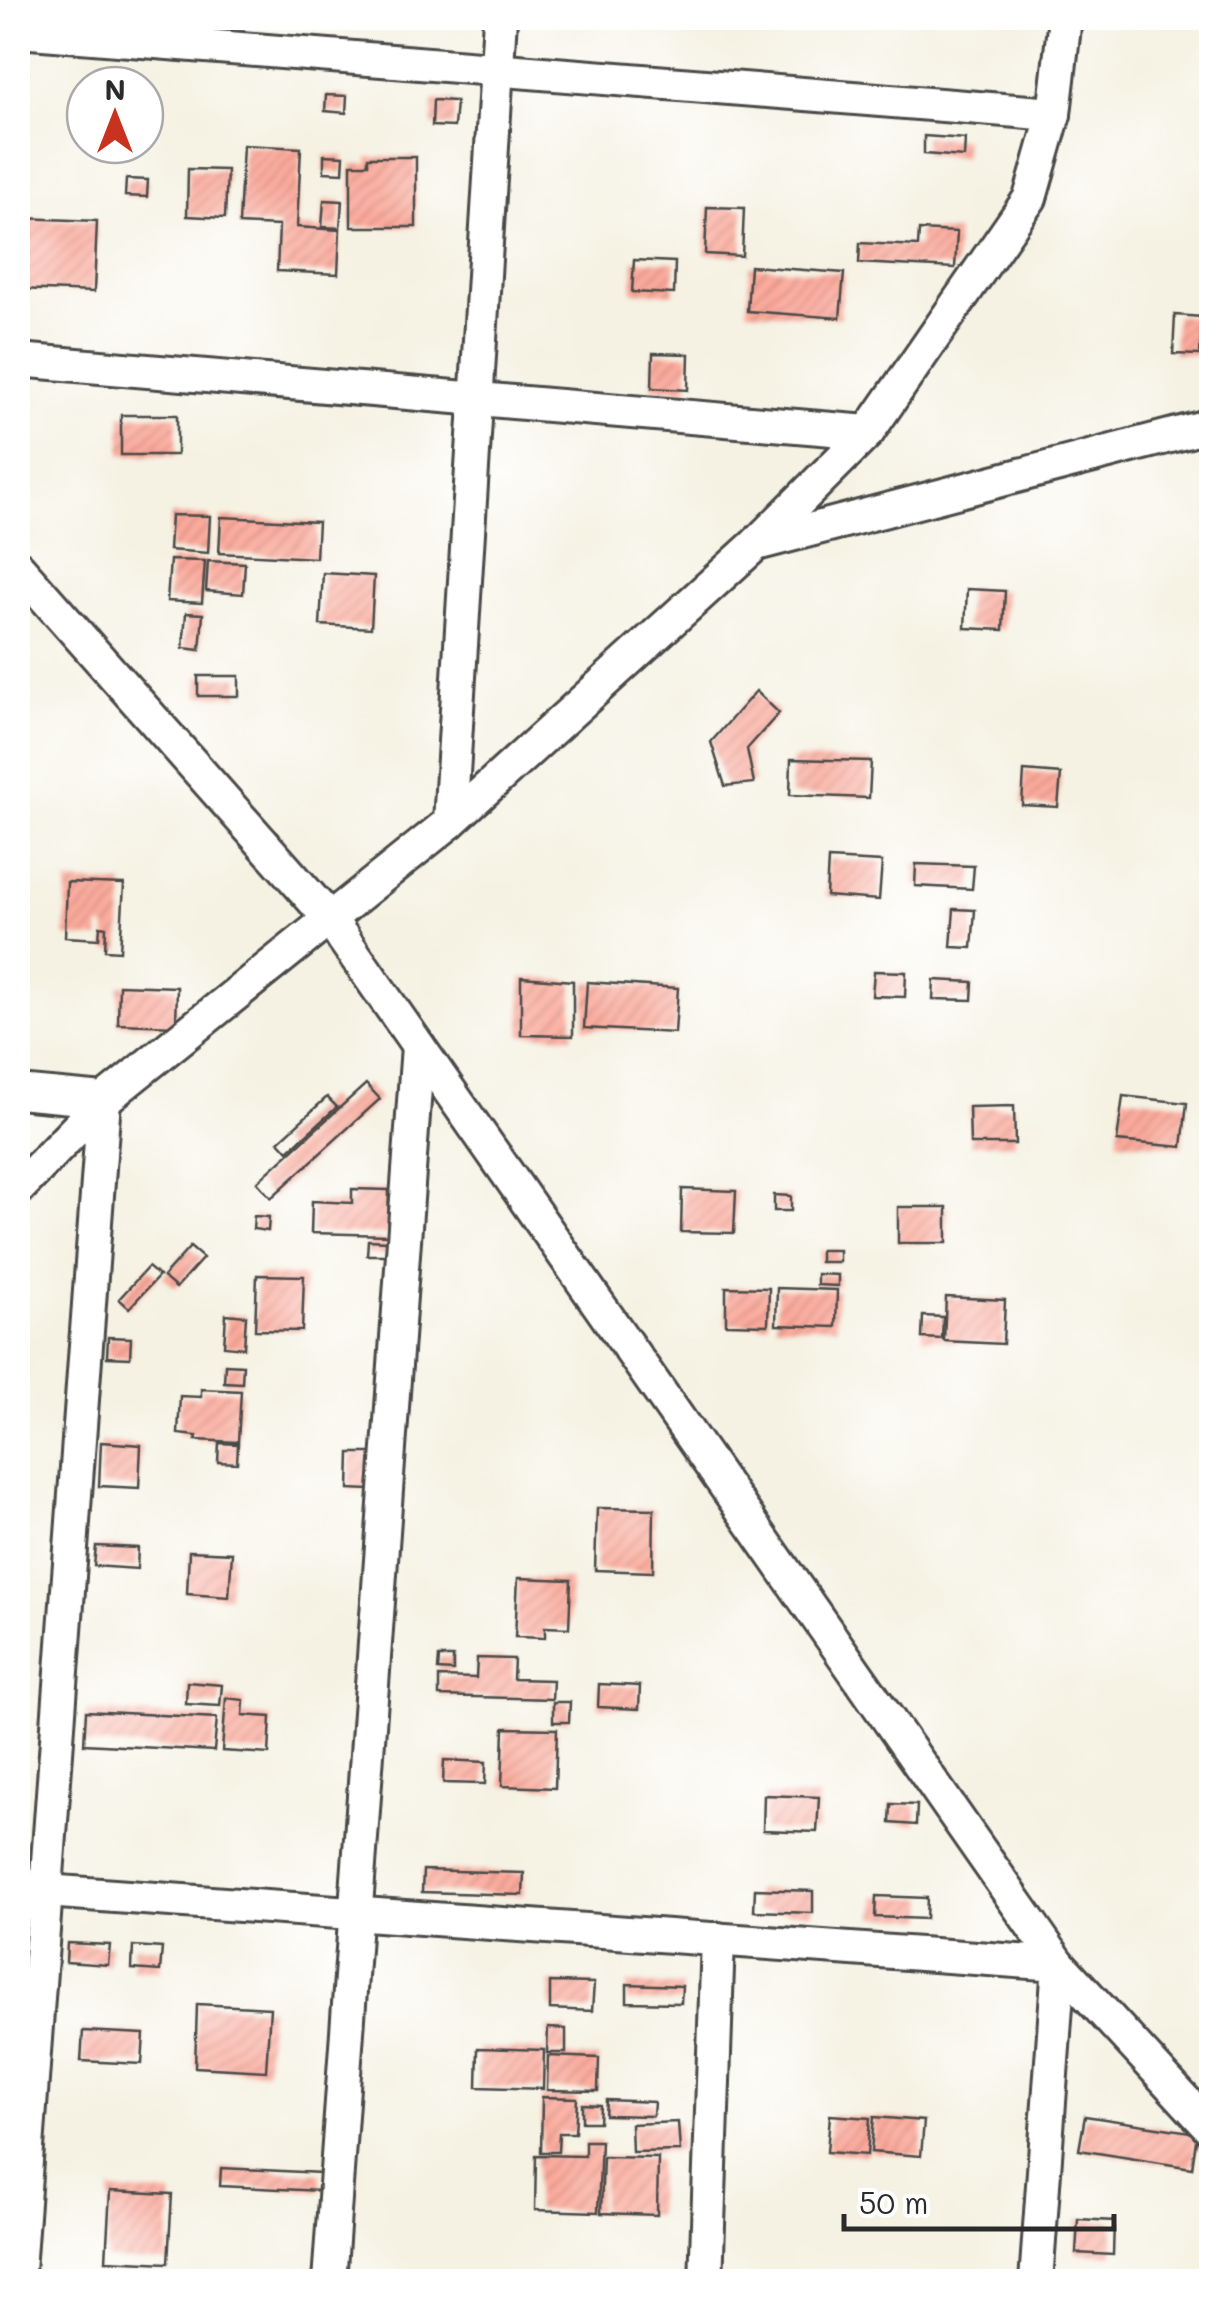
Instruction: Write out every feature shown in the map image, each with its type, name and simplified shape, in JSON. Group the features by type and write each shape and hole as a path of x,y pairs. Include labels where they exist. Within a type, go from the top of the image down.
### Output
{"street":[{"path":"450,822 500,18"},
{"path":"18,1189 104,1100 450,822 756,544 868,432 1030,198 1054,114 1065,18"},
{"path":"18,31 1054,114"},
{"path":"18,360 868,432"},
{"path":"756,544 1212,425"},
{"path":"18,567 329,918 1059,1964 1212,2130"},
{"path":"329,2282 418,1046"},
{"path":"18,1092 104,1100"},
{"path":"18,2270 31,1890 104,1100"},
{"path":"31,1890 1059,1964"},
{"path":"706,2282 718,1939"},
{"path":"1036,2282 1059,1964"}],"building":[{"path":"18,74 28,74 25,104 18,104"},
{"path":"326,95 347,96 346,113 325,111"},
{"path":"433,100 456,101 454,127 432,126"},
{"path":"924,136 965,139 964,157 924,154"},
{"path":"243,145 301,148 297,227 340,230 338,274 277,271 279,226 239,224"},
{"path":"324,155 344,156 343,173 324,172"},
{"path":"368,157 416,157 416,227 351,227 351,164 368,164"},
{"path":"188,169 227,170 225,218 187,216"},
{"path":"126,179 148,180 147,197 125,196"},
{"path":"324,200 342,201 340,228 322,227"},
{"path":"707,207 744,208 742,256 705,254"},
{"path":"21,218 97,221 94,292 19,289"},
{"path":"919,230 957,232 955,268 859,263 860,243 918,246"},
{"path":"634,260 675,262 674,294 632,292"},
{"path":"750,266 844,273 840,318 747,311"},
{"path":"1175,315 1202,317 1200,355 1173,354"},
{"path":"653,353 689,354 688,390 652,388"},
{"path":"121,415 177,415 177,455 121,455"},
{"path":"171,515 210,516 208,553 169,550"},
{"path":"221,517 318,522 316,558 219,553"},
{"path":"170,560 205,561 202,603 167,601"},
{"path":"208,561 245,563 243,594 206,591"},
{"path":"323,573 374,576 371,628 320,625"},
{"path":"967,589 1005,591 1003,630 965,628"},
{"path":"186,613 203,614 200,650 183,648"},
{"path":"198,676 239,676 239,696 198,696"},
{"path":"756,691 779,713 747,749 754,783 725,786 711,742"},
{"path":"18,747 27,748 26,768 18,768"},
{"path":"791,759 871,761 869,798 790,795"},
{"path":"1024,771 1061,774 1058,807 1022,805"},
{"path":"828,859 882,862 879,900 826,896"},
{"path":"916,864 974,866 972,889 915,886"},
{"path":"67,882 124,884 120,951 105,950 106,927 100,926 99,939 65,937"},
{"path":"954,909 975,910 972,948 951,947"},
{"path":"874,971 906,972 905,997 872,996"},
{"path":"521,977 573,981 573,1036 521,1035"},
{"path":"934,980 973,982 972,1000 933,999"},
{"path":"587,982 678,988 675,1033 584,1028"},
{"path":"119,985 177,987 176,1026 118,1024"},
{"path":"366,1084 380,1099 271,1198 257,1182"},
{"path":"1123,1096 1187,1103 1182,1147 1117,1141"},
{"path":"327,1097 337,1107 288,1151 279,1141"},
{"path":"1014,1106 1015,1144 970,1144 969,1107"},
{"path":"352,1189 389,1190 388,1235 311,1233 312,1201 352,1203"},
{"path":"682,1189 736,1191 734,1233 681,1232"},
{"path":"774,1195 791,1196 791,1211 774,1211"},
{"path":"898,1207 947,1207 947,1243 898,1243"},
{"path":"254,1216 269,1217 268,1231 253,1229"},
{"path":"368,1240 387,1241 387,1255 367,1255"},
{"path":"190,1247 203,1258 176,1288 163,1277"},
{"path":"820,1250 839,1250 839,1262 820,1262"},
{"path":"148,1267 159,1276 129,1308 119,1299"},
{"path":"817,1274 838,1275 838,1286 817,1285"},
{"path":"257,1275 304,1276 302,1331 255,1330"},
{"path":"726,1287 769,1288 768,1325 726,1324"},
{"path":"777,1288 837,1290 836,1327 776,1325"},
{"path":"946,1297 1005,1300 1003,1344 944,1341"},
{"path":"226,1314 246,1316 244,1348 224,1346"},
{"path":"923,1316 943,1317 942,1339 922,1338"},
{"path":"108,1337 131,1338 130,1358 107,1357"},
{"path":"225,1364 243,1365 242,1383 224,1382"},
{"path":"201,1389 241,1391 238,1442 196,1440 197,1436 178,1434 180,1396 201,1397"},
{"path":"101,1442 141,1445 139,1488 99,1486"},
{"path":"219,1443 238,1444 237,1463 218,1462"},
{"path":"350,1453 371,1453 370,1490 349,1489"},
{"path":"597,1508 654,1509 653,1572 595,1570"},
{"path":"96,1546 138,1548 137,1569 94,1566"},
{"path":"189,1551 232,1553 229,1597 187,1594"},
{"path":"518,1578 571,1580 569,1628 545,1627 545,1638 515,1637"},
{"path":"439,1657 453,1657 453,1671 438,1670"},
{"path":"477,1658 514,1659 513,1679 553,1680 552,1699 439,1696 439,1677 476,1678"},
{"path":"187,1682 222,1685 220,1706 186,1704"},
{"path":"599,1684 640,1686 639,1709 598,1707"},
{"path":"226,1698 244,1700 243,1715 271,1717 269,1754 222,1751"},
{"path":"553,1702 570,1702 569,1722 553,1722"},
{"path":"86,1711 217,1718 214,1751 84,1744"},
{"path":"504,1728 557,1729 555,1788 502,1786"},
{"path":"444,1760 486,1762 485,1784 443,1783"},
{"path":"764,1795 819,1797 817,1832 763,1830"},
{"path":"891,1804 917,1805 916,1825 890,1823"},
{"path":"423,1870 524,1873 523,1895 422,1892"},
{"path":"755,1889 813,1891 813,1913 754,1911"},
{"path":"876,1896 927,1898 926,1919 875,1917"},
{"path":"67,1943 110,1945 108,1965 66,1962"},
{"path":"133,1946 162,1948 160,1971 132,1969"},
{"path":"550,1982 594,1983 592,2011 550,2009"},
{"path":"627,1984 682,1986 681,2003 627,2002"},
{"path":"197,2004 270,2008 266,2071 195,2067"},
{"path":"548,2028 566,2029 566,2053 547,2053"},
{"path":"83,2031 144,2034 142,2064 81,2061"},
{"path":"478,2048 544,2050 543,2089 477,2087"},
{"path":"548,2056 599,2058 598,2091 547,2090"},
{"path":"542,2097 577,2098 575,2133 559,2133 558,2152 541,2152"},
{"path":"606,2100 654,2102 653,2116 605,2115"},
{"path":"582,2104 600,2105 599,2122 582,2122"},
{"path":"830,2115 870,2118 867,2155 827,2152"},
{"path":"1085,2116 1197,2133 1192,2168 1079,2150"},
{"path":"874,2117 924,2121 921,2156 871,2152"},
{"path":"678,2122 680,2151 632,2152 631,2124"},
{"path":"585,2141 601,2141 598,2212 535,2210 536,2155 585,2156"},
{"path":"603,2157 658,2158 657,2215 601,2213"},
{"path":"221,2168 321,2173 321,2191 220,2186"},
{"path":"110,2191 172,2194 168,2263 106,2260"},
{"path":"1078,2219 1114,2221 1113,2255 1076,2253"}]}
